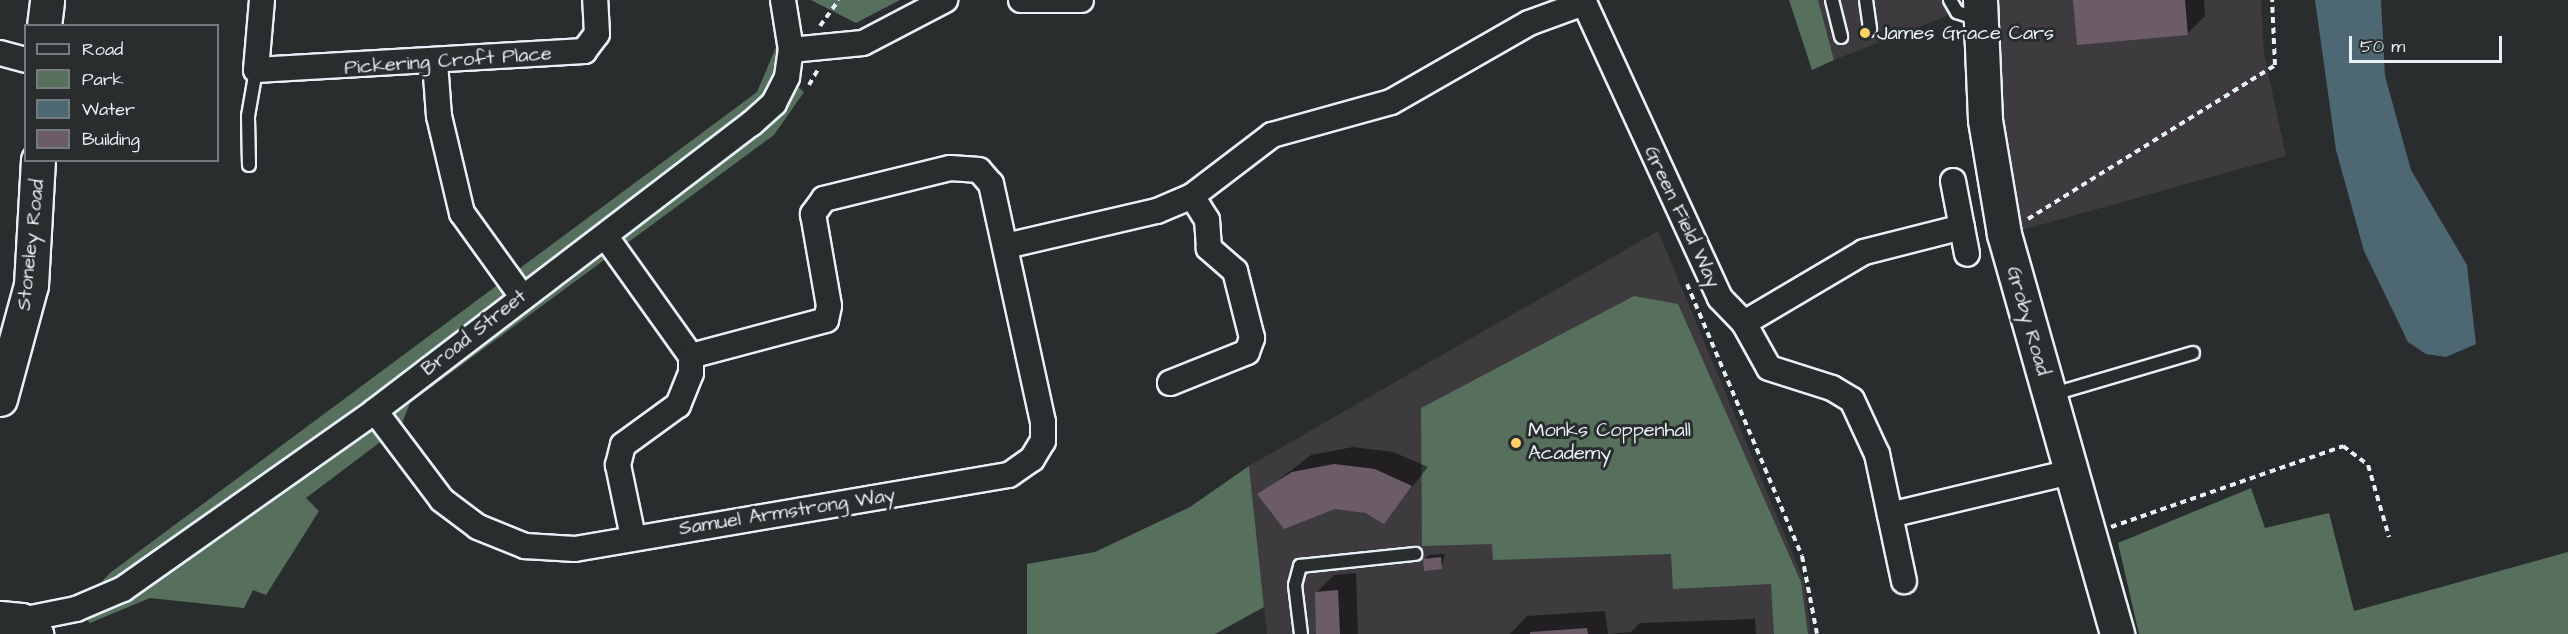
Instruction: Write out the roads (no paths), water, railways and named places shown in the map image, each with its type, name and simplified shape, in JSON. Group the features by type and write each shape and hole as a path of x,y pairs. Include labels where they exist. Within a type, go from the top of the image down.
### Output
{"street":[{"path":"44,24 47,0"},
{"path":"256,70 262,0"},
{"name":"Pickering Croft Place","path":"256,70 435,62 584,51 597,34 595,0"},
{"name":"Broad Street","path":"19,624 76,609 123,589 375,411 521,295 606,237 774,103 791,50 783,0"},
{"path":"791,50 863,43 945,0"},
{"path":"1021,0 1081,0"},
{"path":"1006,246 1157,211 1192,196 1272,135 1391,102 1529,23 1584,2"},
{"name":"Green Field Way","path":"1584,2 1720,298 1744,323 1769,368 1852,400 1877,454 1904,581"},
{"name":"Groby Road","path":"1980,10 1985,120 2004,234 2117,634"},
{"path":"0,53 24,59"},
{"path":"435,62 439,116 462,213 521,295"},
{"name":"Stoneley Road","path":"0,399 31,285 38,162"},
{"name":"Samuel Armstrong Way","path":"375,411 442,500 478,527 525,546 575,549 633,537 1009,475 1032,459 1043,441 1042,422 1006,246 991,184 979,170 950,168 824,199 813,214 829,306 826,321 691,356"},
{"path":"1953,181 1967,255"},
{"path":"1170,383 1247,352 1252,338 1234,271 1209,248 1207,220 1192,196"},
{"path":"1744,323 1864,252 1962,227"},
{"path":"606,237 691,356 691,373 678,405 623,444 618,465 633,537"},
{"path":"1890,515 2071,472"},
{"name":"Broad Street","path":"54,634 76,609"}],"lane":[{"path":"1832,0 1841,37"},
{"path":"1866,0 1870,30"},
{"path":"1950,0 1957,12 1980,10"},
{"path":"249,165 248,116 256,70"},
{"path":"2049,395 2193,353"},
{"path":"1301,634 1295,585 1300,566 1310,560 1415,554"}],"water":[{"path":"2315,0 2381,0 2385,76 2411,170 2467,265 2476,344 2446,357 2426,354 2408,342 2364,251 2336,150"}],"place":[{"name":"James Grace Cars","path":"1865,33"},
{"name":"Monks Coppenhall Academy","path":"1516,443"}]}
